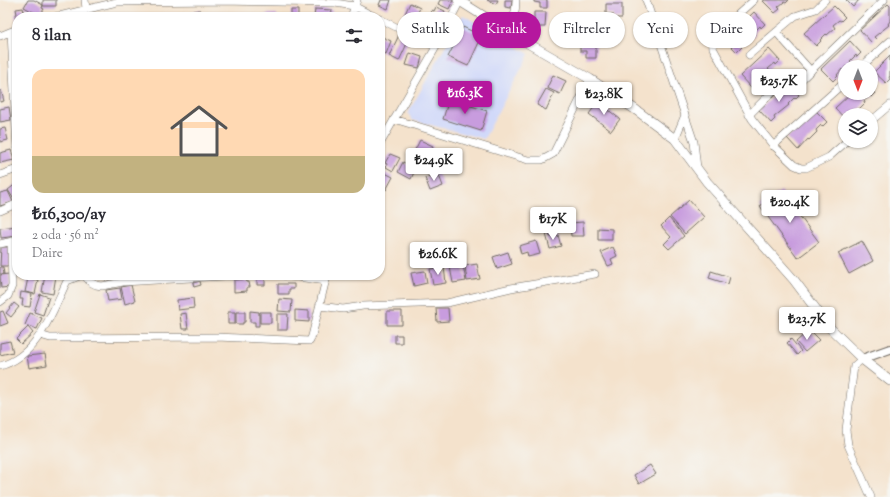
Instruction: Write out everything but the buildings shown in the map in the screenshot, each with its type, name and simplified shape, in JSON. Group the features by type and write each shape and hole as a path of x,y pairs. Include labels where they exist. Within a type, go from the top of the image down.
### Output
{"main road":[{"path":"459,0 477,12"},
{"path":"535,48 590,80 636,110 675,139 707,182 794,280 830,328 862,359 890,381"}],"street":[{"path":"85,0 86,12"},
{"path":"453,12 459,0"},
{"path":"516,0 516,12"},
{"path":"646,0 694,142 697,168"},
{"path":"754,0 715,35 712,40 713,48 749,115 773,146 794,165 802,168 806,168 828,157 839,148"},
{"path":"749,56 795,16 816,9 826,0"},
{"path":"749,115 785,79 800,81 884,0"},
{"path":"89,12 117,2 223,1 356,3 369,12"},
{"path":"385,22 397,28"},
{"path":"0,36 12,32"},
{"path":"776,32 811,71"},
{"path":"869,60 890,41"},
{"path":"385,134 435,48"},
{"path":"394,119 528,160 542,160 553,154 590,80"},
{"path":"773,146 838,88"},
{"path":"878,115 890,105"},
{"path":"675,139 684,115"},
{"path":"0,174 12,170"},
{"path":"0,210 12,206"},
{"path":"0,244 12,241"},
{"path":"320,306 343,309 363,306 447,303 511,288 595,274"},
{"path":"0,302 8,296 12,286 12,280"},
{"path":"0,366 21,356 40,335 68,280"},
{"path":"88,280 96,285 102,286 123,282 157,280"},
{"path":"40,335 50,338 217,337 310,341 326,280"},
{"path":"871,497 848,445 846,430 854,366 862,359 890,349"}],"shaded area":[{"path":"464,16 472,20 472,48 519,48 529,54 484,139 412,120 408,113 444,48 464,48"}]}
